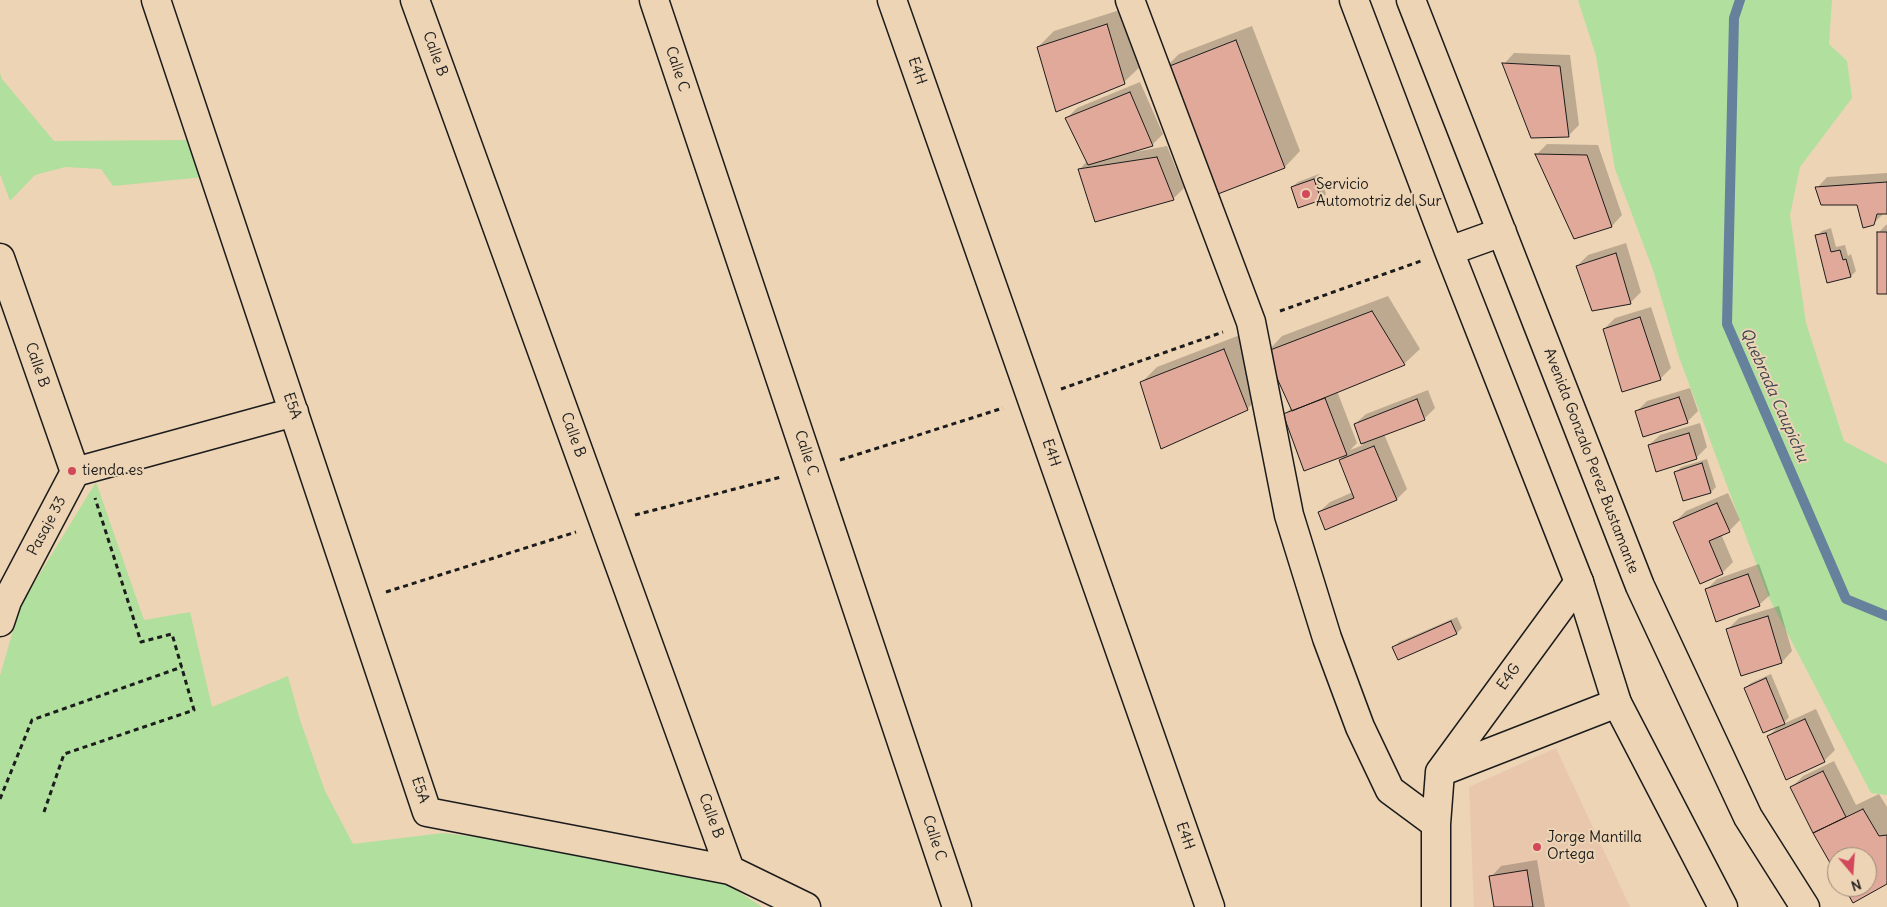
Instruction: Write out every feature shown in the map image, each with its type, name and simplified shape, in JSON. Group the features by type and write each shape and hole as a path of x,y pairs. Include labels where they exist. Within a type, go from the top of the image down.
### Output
{"street":[{"name":"E5A","path":"156,0 427,812 730,870"},
{"name":"Calle B","path":"415,0 730,870"},
{"name":"Calle C","path":"654,0 957,907"},
{"name":"E4H","path":"892,0 1210,907"},
{"path":"1130,0 1251,322 1289,515 1327,638 1360,727 1390,790 1436,824"},
{"path":"1354,0 1449,251 1579,582 1617,703 1723,907"},
{"name":"Avenida Gonzalo Perez Bustamante","path":"1411,0 1640,586 1748,817 1805,907"},
{"path":"1449,251 1502,232"},
{"name":"Calle B","path":"0,258 80,471"},
{"path":"80,471 294,412"},
{"name":"Pasaje 33","path":"2,609 80,471"},
{"name":"E4G","path":"1440,772 1579,582"},
{"path":"1436,907 1436,824 1440,772 1617,703"},
{"path":"730,870 806,907"}],"path":[{"path":"357,601 604,524 811,469 1032,399 1449,251"},
{"path":"44,812 64,754 194,710 172,634 141,642 80,471"},
{"path":"0,799 32,720 182,667"}],"shaded area":[{"name":"Jorge Mantilla Ortega","path":"1556,748 1630,907 1474,907 1469,787"}],"green space":[{"path":"1578,0 1832,0 1829,44 1847,61 1852,98 1800,167 1790,215 1806,323 1844,441 1887,464 1887,795 1871,793 1769,598 1679,357 1653,270 1615,169 1596,56"},
{"path":"0,73 2,79 54,141 189,140 204,177 113,186 101,169 65,167 35,175 10,201 0,174"},
{"path":"96,482 144,620 190,612 212,707 288,676 300,720 325,791 353,844 443,833 693,862 762,907 0,907 0,676 20,606"}],"building":[{"path":"1107,24 1125,84 1056,112 1037,47"},
{"path":"1236,40 1285,168 1205,199 1162,69"},
{"path":"1502,63 1560,66 1569,137 1531,138"},
{"path":"1130,92 1153,146 1088,165 1065,118"},
{"path":"1535,154 1587,155 1612,227 1574,239"},
{"path":"1157,157 1174,200 1095,222 1078,169"},
{"name":"Servicio Automotriz del Sur","path":"1314,179 1321,200 1298,208 1291,187"},
{"path":"1887,182 1887,214 1877,214 1874,225 1863,228 1857,205 1821,205 1815,187"},
{"path":"1877,232 1887,232 1887,294 1877,294"},
{"path":"1826,233 1831,252 1840,250 1843,260 1846,259 1851,277 1827,283 1815,235"},
{"path":"1616,253 1631,304 1592,311 1576,266"},
{"path":"1372,311 1405,365 1292,411 1265,352"},
{"path":"1640,317 1661,380 1622,392 1603,329"},
{"path":"1224,349 1248,410 1161,449 1140,382"},
{"path":"1679,397 1688,423 1643,437 1635,411"},
{"path":"1325,398 1347,455 1304,471 1283,414"},
{"path":"1417,399 1425,420 1361,444 1354,424"},
{"path":"1689,433 1697,459 1656,472 1648,445"},
{"path":"1374,446 1397,500 1325,530 1318,512 1354,498 1339,460"},
{"path":"1702,463 1711,493 1683,501 1674,472"},
{"path":"1717,503 1730,532 1709,541 1723,574 1700,584 1673,522"},
{"path":"1748,574 1760,606 1716,622 1705,589"},
{"path":"1768,616 1782,663 1741,676 1726,629"},
{"path":"1451,621 1457,634 1398,660 1392,647"},
{"path":"1766,678 1785,724 1763,733 1744,688"},
{"path":"1805,719 1825,762 1786,780 1767,736"},
{"path":"1823,771 1846,817 1813,833 1790,787"},
{"path":"1863,809 1879,836 1887,835 1887,884 1877,890 1877,847 1827,847 1827,858 1813,833"},
{"path":"1527,870 1533,907 1494,907 1489,876"},
{"path":"1850,897 1864,897 1853,903"}],"waterway":[{"name":"Quebrada Caupichu","path":"1740,0 1734,18 1727,324 1846,599 1887,616"}],"place":[{"name":"Servicio Automotriz del Sur","path":"1306,194"},
{"name":"tienda es","path":"72,471"},
{"name":"Jorge Mantilla Ortega","path":"1537,847"}]}
